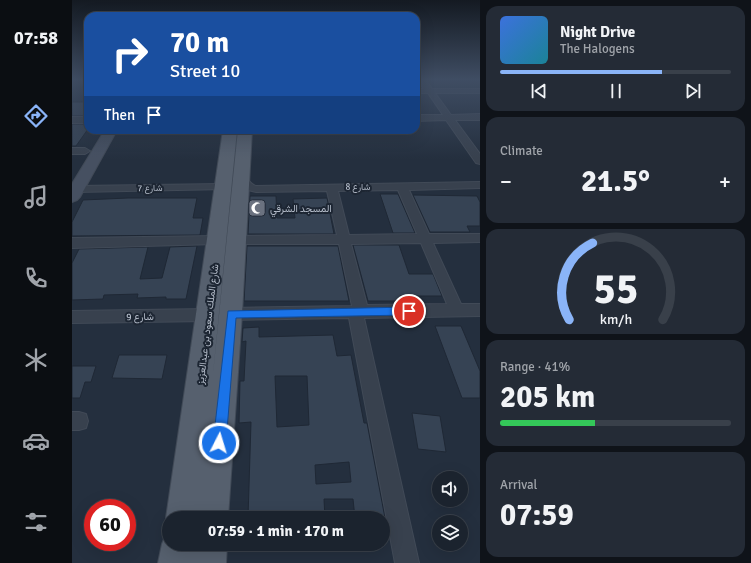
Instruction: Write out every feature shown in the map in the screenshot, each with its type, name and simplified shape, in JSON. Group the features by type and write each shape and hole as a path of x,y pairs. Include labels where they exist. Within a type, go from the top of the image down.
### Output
{"main road":[{"name":"شارع الملك سعود بن عبدالعزيز","path":"230,134 232,182"},
{"name":"شارع الملك سعود بن عبدالعزيز","path":"183,511 208,315 226,240 232,182 243,134"},
{"name":"شارع الملك سعود بن عبدالعزيز","path":"213,511 231,314 226,240"},
{"path":"176,563 178,551"},
{"path":"208,563 209,551"}],"street":[{"path":"441,106 475,147 480,161"},
{"path":"420,118 480,117"},
{"path":"72,120 84,120"},
{"path":"72,173 96,134"},
{"path":"74,193 109,134"},
{"path":"72,151 85,151"},
{"name":"شارع 7","path":"74,193 232,182"},
{"name":"شارع 8","path":"232,182 256,189 480,185"},
{"path":"402,186 457,311"},
{"path":"332,187 345,239 407,563"},
{"path":"72,243 480,238"},
{"path":"231,314 480,310"},
{"name":"شارع 9","path":"72,317 208,315"}],"building":[{"path":"72,106 84,106 84,116 72,116"},
{"path":"72,124 84,124 84,134 76,146 72,146"},
{"path":"380,194 398,194 415,233 393,233"},
{"path":"413,195 477,196 480,202 480,226 467,226 470,232 430,232"},
{"path":"250,196 276,196 277,218 295,218 293,199 327,198 334,234 248,234"},
{"path":"128,198 197,198 193,218 203,218 200,235 72,236 72,222 83,200"},
{"path":"353,245 399,245 409,274 433,274 442,296 400,296 401,301 368,301"},
{"path":"197,246 186,299 166,299 166,297 137,298 138,294 104,295 103,299 72,300 72,263 79,249 148,247 140,279 162,278 170,247"},
{"path":"247,246 338,246 349,301 244,301"},
{"path":"435,326 461,326 480,371 480,398 462,398"},
{"path":"259,327 259,337 333,335 337,356 351,355 364,423 367,423 384,511 354,511 353,499 324,499 325,511 248,511 251,422 239,423 240,381 244,381 246,341 242,342 243,328","holes":["275,376 307,376 309,425 277,427","349,462 351,482 316,484 315,465"]},
{"path":"119,355 167,355 162,379 112,378"},
{"path":"72,366 96,366 91,382 85,382 80,398 72,398"},
{"path":"412,413 440,416 446,452 418,449"}],"place":[{"name":"المسجد الشرقي","path":"257,208"}],"route":[{"path":"219,443 231,314 409,311"}]}
